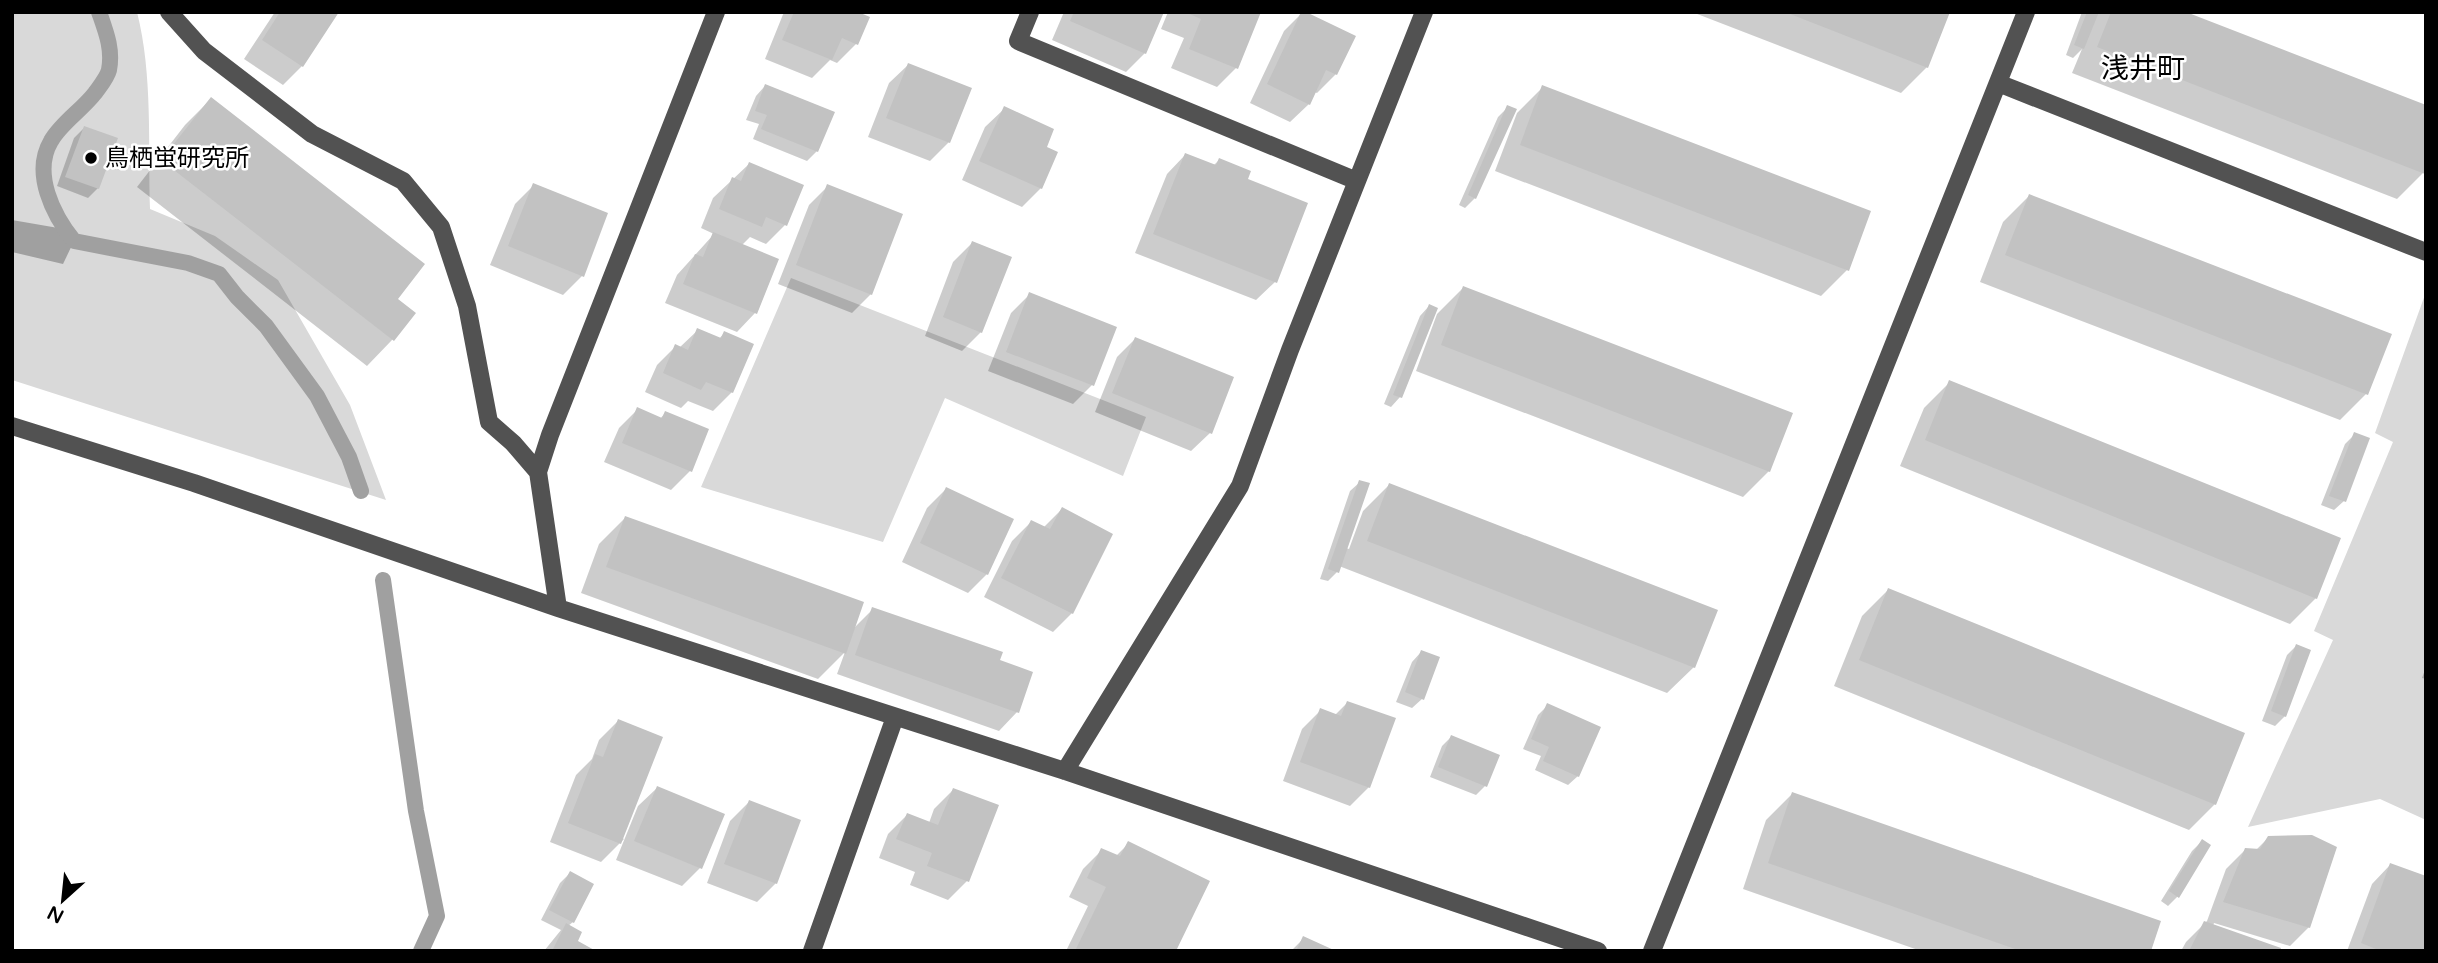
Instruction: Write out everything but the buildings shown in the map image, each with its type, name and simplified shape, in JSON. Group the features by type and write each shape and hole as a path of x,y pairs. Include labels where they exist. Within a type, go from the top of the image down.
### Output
{"street":[{"path":"169,12 204,51 312,134 403,181 441,227 467,306 489,422 513,443 538,472"},
{"path":"558,608 538,472 550,435 716,12"},
{"path":"1030,12 1018,41 1357,181"},
{"path":"1065,771 1240,486 1290,350 1424,12"},
{"path":"1651,951 2026,12"},
{"path":"1998,83 2426,252"},
{"path":"12,426 194,483 558,608 1065,771 1598,951"},
{"path":"812,951 895,717"}],"shaded area":[{"path":"12,12 137,12 148,85 150,209 215,236 278,280 350,405 386,500 12,380"},
{"path":"12,220 64,229 74,241 63,264 12,252"},
{"path":"791,278 1146,417 1123,476 945,398 883,542 701,487"},
{"path":"2426,292 2426,820 2380,799 2248,827 2333,640 2314,631 2393,442 2375,433"}],"waterway":[{"path":"99,12 109,48 108,73 90,99 55,134 46,153 44,180 59,219 74,241 188,263 219,274 266,326 317,396 349,457 361,491"},
{"path":"383,580 416,811 437,916 421,951"}],"place":[{"name":"鳥栖蛍研究所","path":"91,158"}],"district":[{"name":"浅井町","path":"2143,68"}]}
